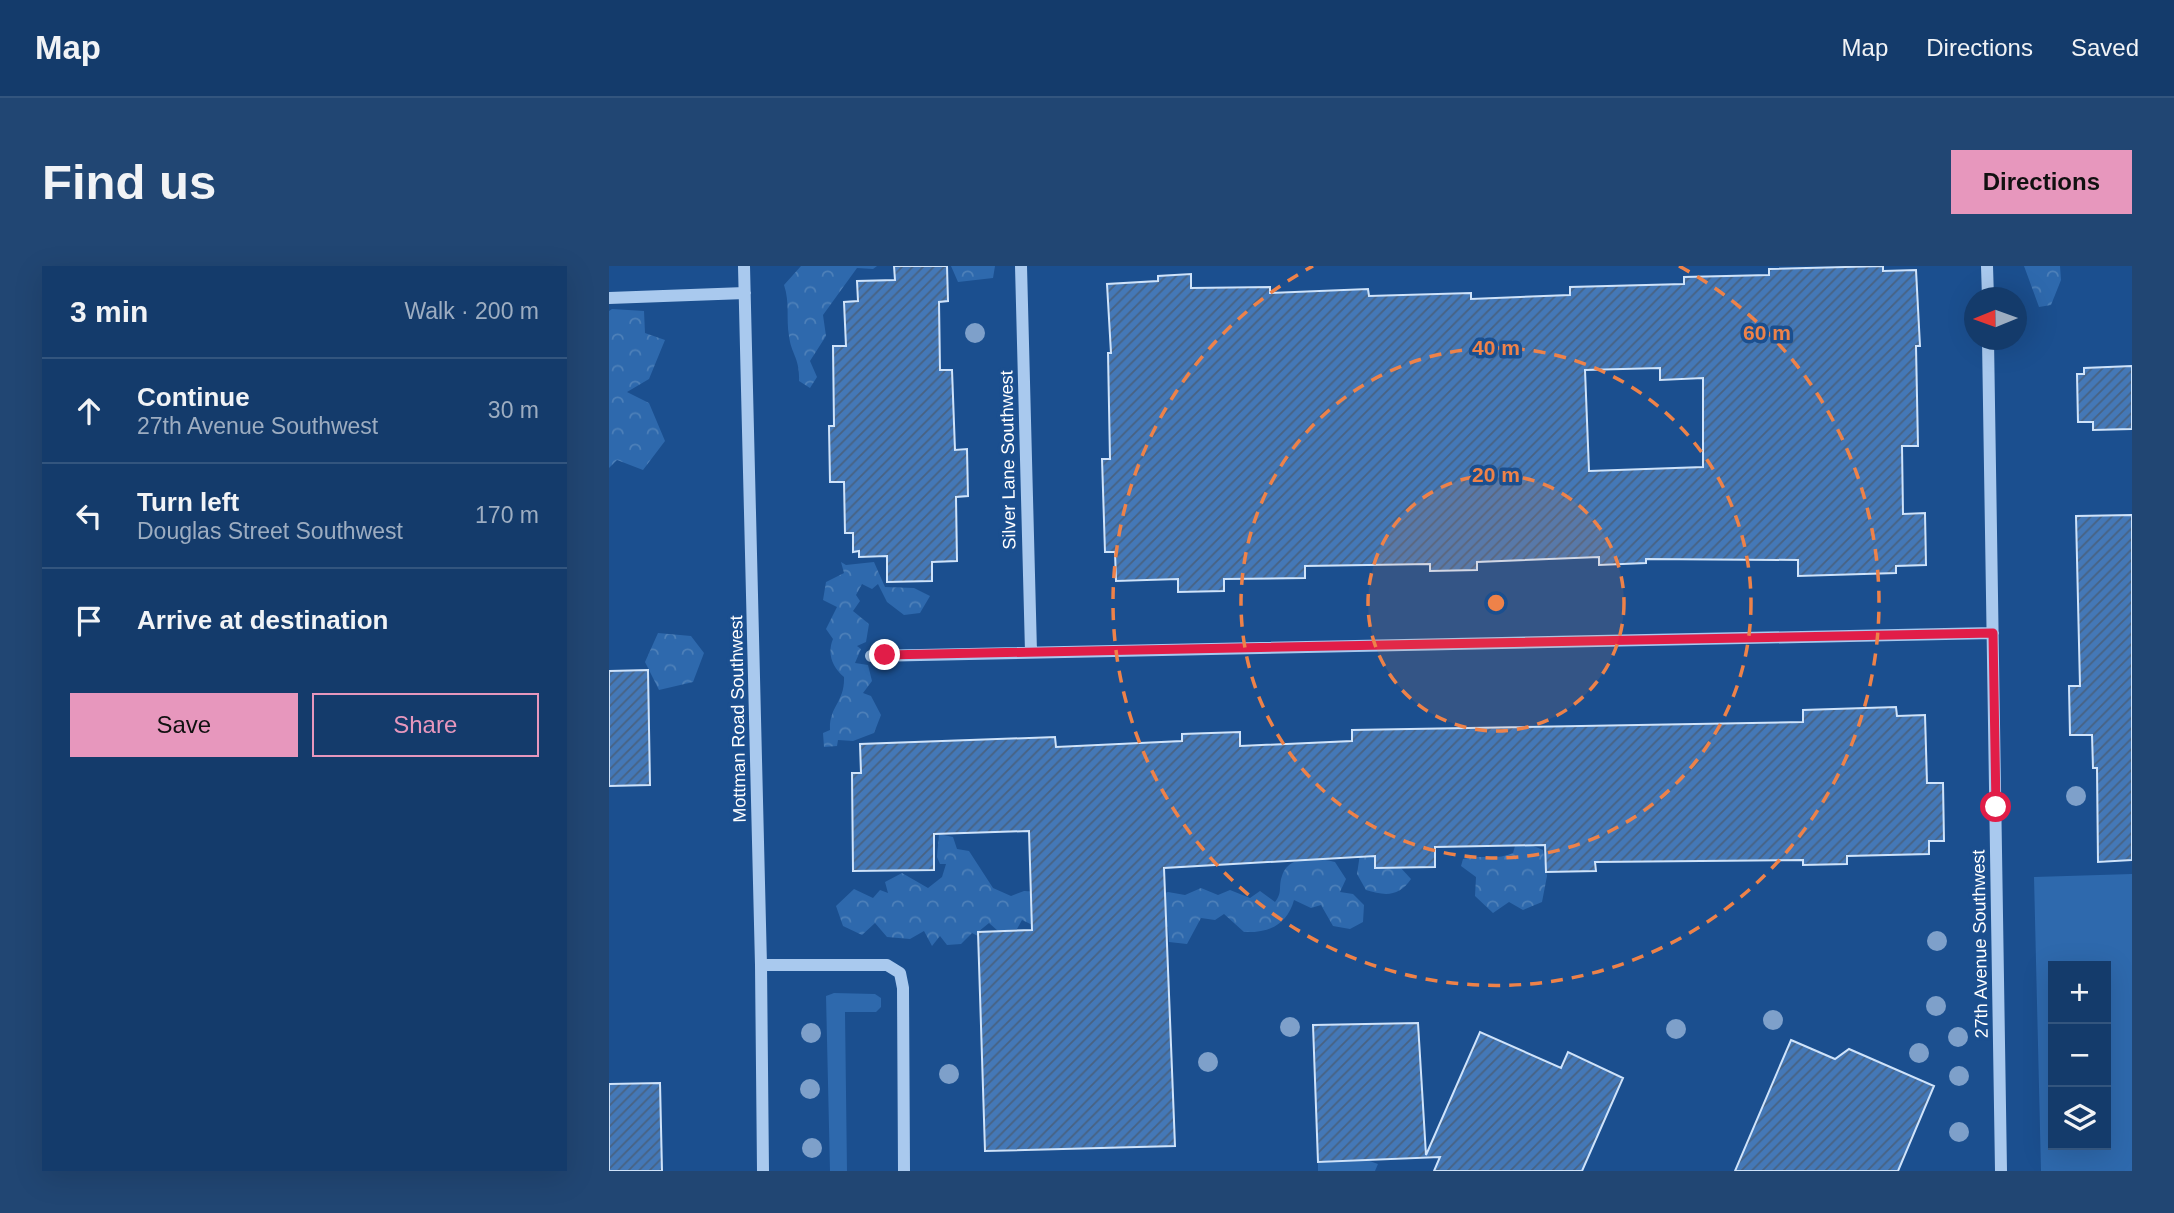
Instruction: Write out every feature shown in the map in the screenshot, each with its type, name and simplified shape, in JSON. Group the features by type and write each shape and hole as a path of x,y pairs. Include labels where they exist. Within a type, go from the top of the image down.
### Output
{"street":[{"name":"Mottman Road Southwest","path":"744,266 761,965 763,1171"},
{"name":"Silver Lane Southwest","path":"1021,266 1031,652"},
{"path":"1987,266 1988,287"},
{"path":"609,298 745,293"},
{"name":"27th Avenue Southwest","path":"1989,350 2001,1171"},
{"path":"871,656 1993,633"},
{"path":"761,965 887,965 900,973 903,988 904,1171"}],"green space":[{"path":"801,266 877,266 873,269 857,268 823,315 826,336 810,361 817,377 810,388 799,381 789,336 784,285"},
{"path":"951,266 995,266 993,278 958,282"},
{"path":"2024,266 2060,266 2061,280 2051,305 2039,307"},
{"path":"609,311 644,311 645,333 665,340 649,379 627,392 649,403 665,441 643,470 617,460 609,468"},
{"path":"841,562 846,565 874,562 885,587 914,588 930,596 920,613 904,615 887,602 878,584 872,589 862,584 856,595 860,601 853,611 869,624 866,642 857,646 861,649 855,663 868,665 872,681 863,693 871,696 881,715 874,733 853,741 838,740 837,746 824,747 823,733 830,730 844,677 832,660 833,639 826,629 837,607 823,600 826,582 844,573"},
{"path":"658,633 691,636 704,653 693,682 659,690 645,662"},
{"path":"939,834 953,837 957,849 969,851 993,888 1011,896 1024,891 1148,899 1168,892 1185,895 1201,888 1218,895 1230,890 1250,898 1260,891 1275,902 1282,876 1291,864 1305,859 1335,862 1346,879 1340,892 1353,894 1364,905 1363,922 1350,929 1333,926 1321,905 1311,908 1294,900 1282,921 1261,931 1244,932 1224,914 1215,920 1201,918 1187,944 1169,942 1168,927 1150,919 1043,930 1022,920 1017,929 998,931 989,923 978,932 978,936 972,933 961,944 947,945 940,936 932,946 924,931 910,939 887,937 875,923 862,935 843,926 836,906 854,889 873,898 880,890 888,893 885,882 902,873 928,888 942,877 946,864 940,864 937,857"},
{"path":"1517,839 1543,850 1547,876 1542,902 1523,910 1509,902 1493,913 1475,896 1476,877 1461,866 1463,859 1500,857 1513,853"},
{"path":"1373,848 1400,867 1411,879 1402,889 1391,894 1366,890 1357,874 1360,854"},
{"path":"2132,874 2132,1171 2041,1171 2034,877"},
{"path":"834,993 875,994 881,998 881,1007 876,1012 845,1012 847,1171 830,1171 826,996"},
{"path":"1367,1160 1378,1164 1375,1171 1318,1171 1318,1162"}],"building":[{"path":"894,266 947,266 948,301 939,302 940,370 952,370 955,450 967,449 968,496 956,497 957,561 932,562 932,581 887,582 887,556 859,557 859,551 853,552 853,533 845,533 844,482 830,482 829,426 834,426 833,346 846,346 844,302 858,301 857,281 895,280"},
{"path":"1883,266 1883,271 1916,270 1920,346 1916,346 1918,446 1902,446 1903,514 1925,513 1926,565 1896,566 1896,573 1798,576 1798,560 1646,559 1646,563 1599,565 1599,557 1477,562 1477,570 1430,571 1430,564 1305,566 1305,578 1224,579 1224,591 1178,592 1178,579 1116,581 1115,552 1105,552 1102,459 1110,459 1108,353 1111,353 1107,284 1158,281 1158,276 1191,274 1191,288 1270,287 1270,293 1368,289 1369,296 1471,293 1471,299 1570,295 1570,287 1684,284 1684,277 1769,275 1769,269","holes":["1660,368 1660,380 1703,378 1703,467 1589,471 1585,370"]},
{"path":"2132,366 2132,429 2093,430 2093,422 2078,422 2077,374 2084,374 2084,368"},
{"path":"2132,515 2132,860 2098,862 2097,768 2093,768 2092,735 2070,735 2069,686 2080,686 2076,516"},
{"path":"648,670 650,785 609,786 609,671"},
{"path":"1896,707 1897,716 1925,715 1927,783 1943,783 1944,841 1929,841 1929,854 1847,856 1847,864 1803,865 1803,860 1595,862 1596,871 1546,872 1545,845 1435,847 1435,867 1375,868 1375,856 1164,868 1175,1146 985,1151 978,932 1032,930 1029,831 934,834 934,870 853,871 852,773 861,773 860,744 1055,737 1056,747 1182,741 1182,734 1240,732 1240,746 1352,741 1352,730 1803,722 1803,710"},
{"path":"1418,1023 1426,1155 1480,1032 1561,1068 1568,1052 1623,1078 1582,1171 1434,1171 1440,1157 1318,1162 1313,1025"},
{"path":"1791,1040 1835,1059 1849,1049 1934,1086 1898,1171 1735,1171"},
{"path":"660,1083 662,1171 609,1171 609,1084"}],"route":[{"path":"885,655 1993,633 1996,807"}]}
